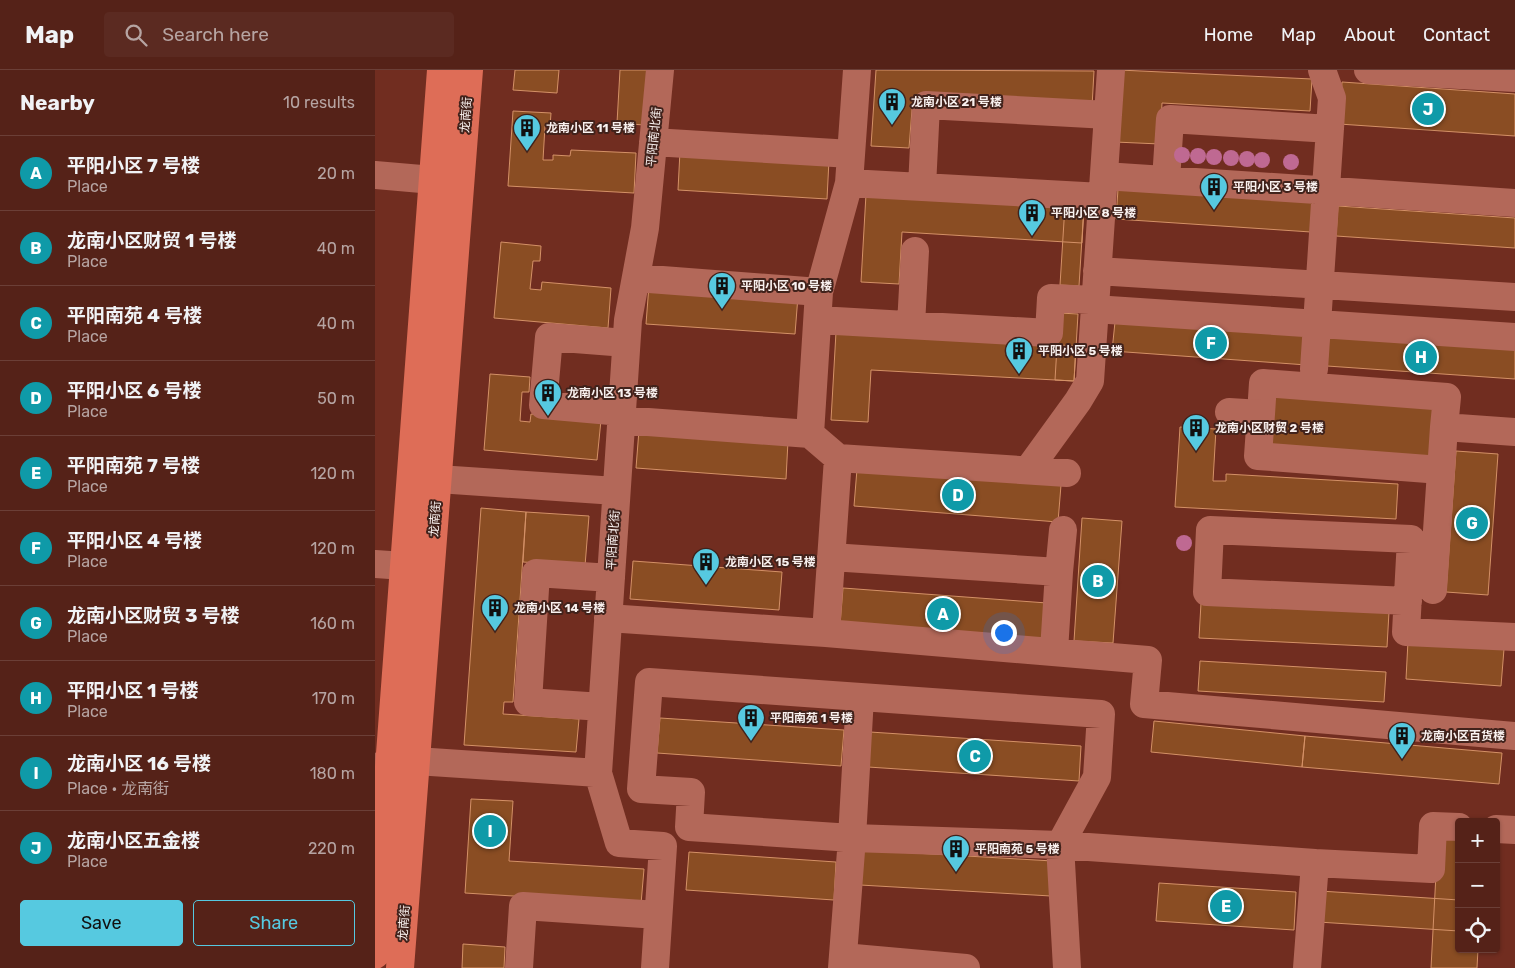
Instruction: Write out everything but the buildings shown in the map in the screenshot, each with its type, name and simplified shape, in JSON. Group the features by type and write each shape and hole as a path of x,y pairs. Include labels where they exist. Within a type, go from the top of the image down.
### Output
{"main road":[{"path":"375,956 382,766 404,566 441,70"},
{"name":"龙南街","path":"400,968 469,70"}],"street":[{"name":"平阳南北街","path":"655,968 663,846 619,843 597,774 628,320 645,228 660,70"},
{"path":"810,434 819,292 849,183 857,70"},
{"path":"1028,470 1090,381 1111,70"},
{"path":"1314,369 1332,98 1322,70"},
{"path":"1368,70 1515,78"},
{"path":"922,187 926,105 1108,115"},
{"path":"1166,180 1170,119 1329,129"},
{"path":"653,142 851,154"},
{"path":"375,175 433,180"},
{"path":"849,183 922,187 1103,187 1166,180 1515,203"},
{"path":"911,325 915,252"},
{"path":"1097,271 1515,298"},
{"path":"635,278 819,292"},
{"path":"817,320 1049,333 1051,298 1095,305 1317,324 1515,337"},
{"path":"626,343 549,337 543,405 621,416 810,434 838,458 1067,473"},
{"path":"1433,590 1447,397 1263,384 1258,456 1441,470"},
{"path":"1229,412 1261,414"},
{"path":"1445,427 1515,432"},
{"path":"826,633 838,458"},
{"path":"438,479 616,491"},
{"path":"1054,651 1063,530"},
{"path":"1408,601 1207,592 1211,530 1411,539 1408,601 1406,632 1515,637"},
{"path":"831,557 1059,572"},
{"path":"375,564 404,566"},
{"path":"602,707 528,702 536,573 611,578"},
{"path":"608,618 826,633 1148,660 1144,704 1515,736"},
{"path":"1067,968 1060,845 1097,777 1101,714 649,682 641,789 691,792 689,827 852,838 1060,845 1315,863 1431,869 1433,826 1455,827"},
{"path":"860,697 843,962 967,968"},
{"path":"382,766 416,761 597,774"},
{"path":"1500,829 1515,830"},
{"path":"1307,968 1315,863"},
{"path":"519,968 523,906 658,915"}],"place":[{"name":"龙南小区五金楼","path":"1428,109"},
{"name":"龙南小区 21 号楼","path":"892,126"},
{"name":"龙南小区 11 号楼","path":"527,152"},
{"name":"平阳小区 3 号楼","path":"1214,211"},
{"name":"平阳小区 8 号楼","path":"1032,237"},
{"name":"平阳小区 10 号楼","path":"722,310"},
{"name":"平阳小区 4 号楼","path":"1211,343"},
{"name":"平阳小区 1 号楼","path":"1421,357"},
{"name":"平阳小区 5 号楼","path":"1019,375"},
{"name":"龙南小区 13 号楼","path":"548,417"},
{"name":"龙南小区财贸 2 号楼","path":"1196,452"},
{"name":"平阳小区 6 号楼","path":"958,495"},
{"name":"龙南小区财贸 3 号楼","path":"1472,523"},
{"name":"龙南小区财贸 1 号楼","path":"1098,581"},
{"name":"龙南小区 15 号楼","path":"706,586"},
{"name":"平阳小区 7 号楼","path":"943,614"},
{"name":"龙南小区 14 号楼","path":"495,632"},
{"name":"平阳南苑 1 号楼","path":"751,742"},
{"name":"平阳南苑 4 号楼","path":"975,756"},
{"name":"龙南小区百货楼","path":"1402,760"},
{"name":"龙南小区 16 号楼","path":"490,831"},
{"name":"平阳南苑 5 号楼","path":"956,873"},
{"name":"平阳南苑 7 号楼","path":"1226,906"}]}
